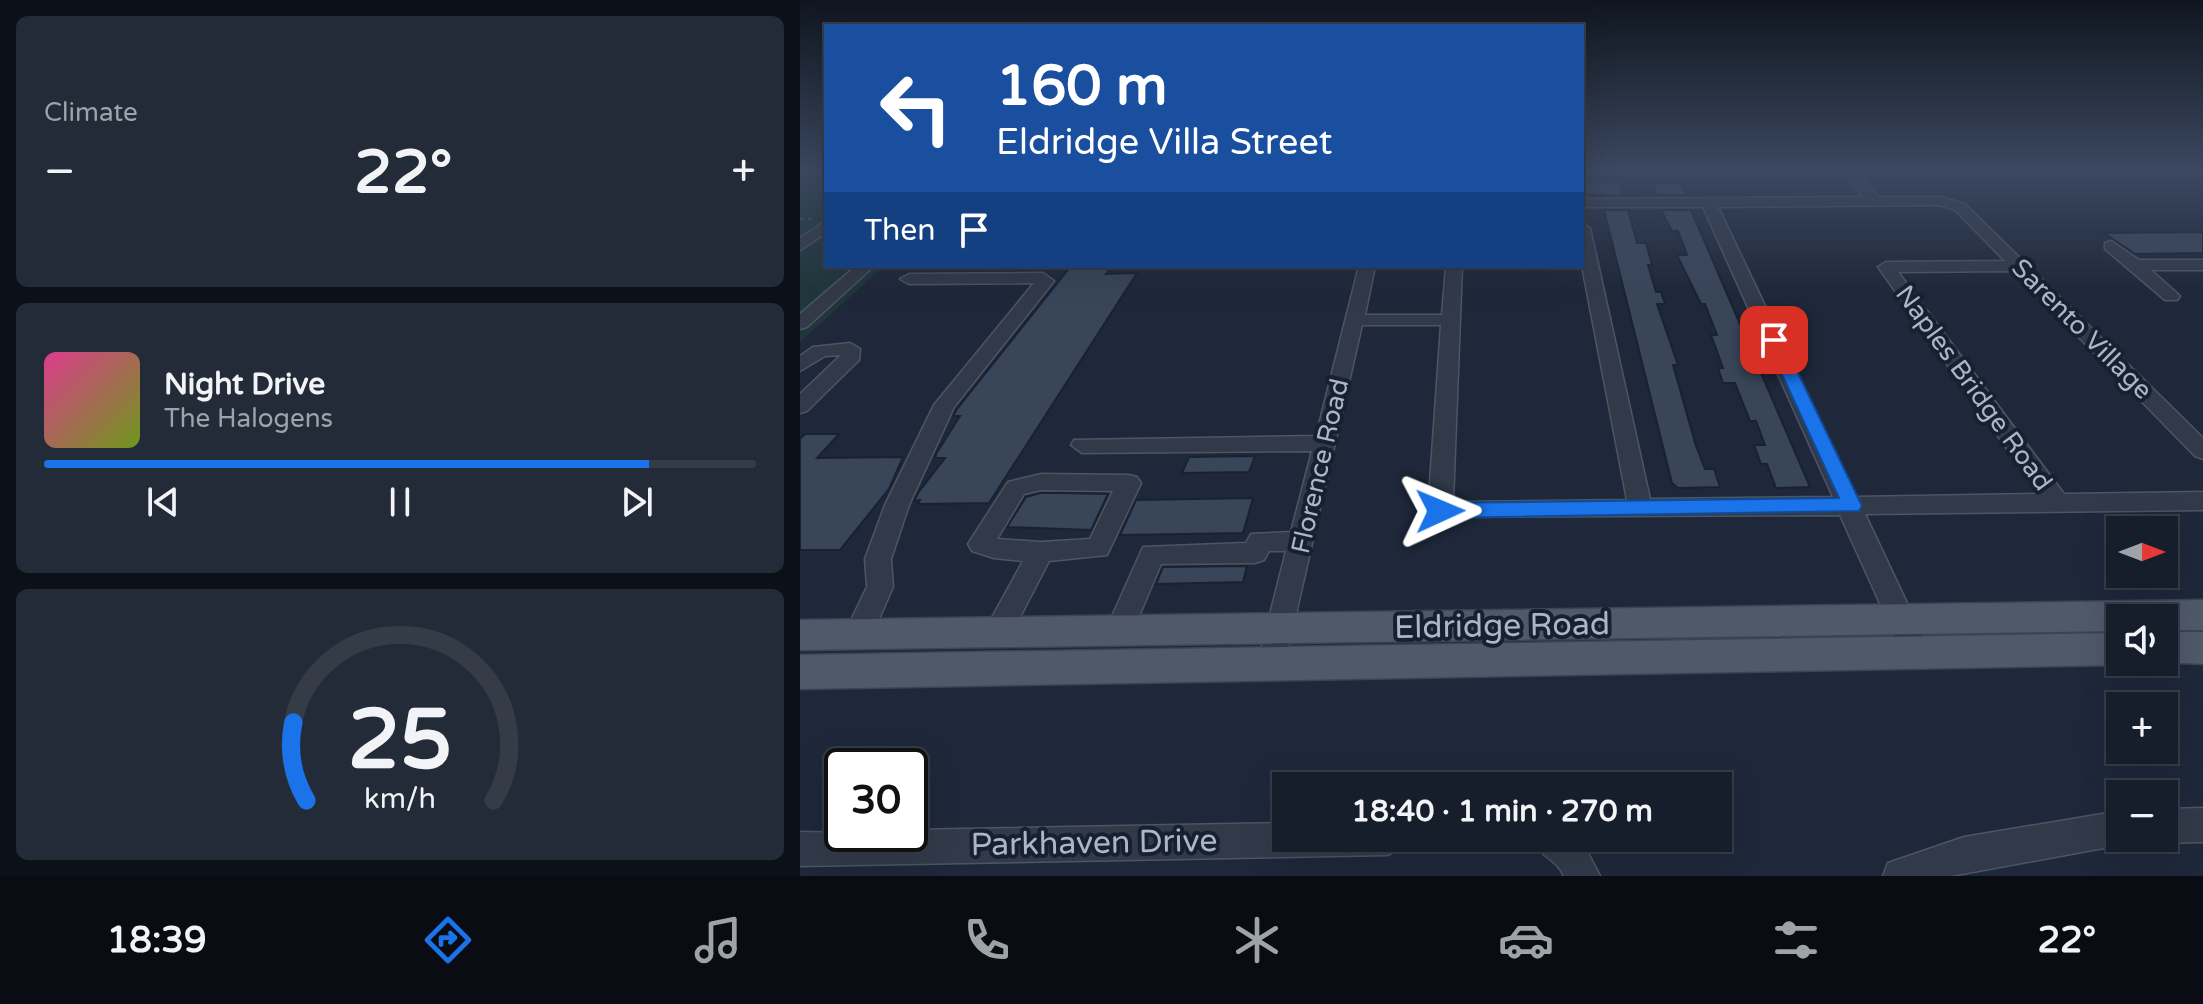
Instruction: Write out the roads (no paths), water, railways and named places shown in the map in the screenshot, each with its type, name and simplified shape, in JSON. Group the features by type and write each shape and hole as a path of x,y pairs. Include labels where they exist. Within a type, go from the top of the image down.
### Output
{"main road":[{"name":"Eldridge Road","path":"800,635 2203,615"},
{"path":"2178,648 2203,648"},
{"name":"Eldridge Road","path":"800,672 2106,649"}],"street":[{"path":"1713,211 1852,506 1916,652"},
{"name":"Sarento Village","path":"1964,211 2203,451"},
{"path":"800,245 824,227"},
{"path":"1584,238 1640,507"},
{"path":"2111,246 2171,296"},
{"path":"2135,265 2203,265"},
{"name":"Naples Bridge Road","path":"2021,266 1886,267 2057,502"},
{"path":"800,323 864,268"},
{"name":"Florence Road","path":"1272,666 1367,268"},
{"path":"1454,268 1440,511 2203,501"},
{"path":"858,635 880,587 878,559 897,505 944,405 1045,281 1043,278 909,279"},
{"path":"1354,320 1449,320"},
{"path":"800,365 820,351 834,348 850,349 852,356 800,406"},
{"path":"1082,445 1326,443"},
{"path":"1041,482 1129,483 1098,548 1041,552 1017,548 991,550 981,544 1016,488 1041,482"},
{"path":"1119,632 1152,554 1255,553 1260,541 1302,542"},
{"path":"997,634 1041,552"},
{"path":"2178,826 2203,825"},
{"path":"1900,876 1964,854 2106,830"},
{"name":"Parkhaven Drive","path":"800,849 1272,840"}]}
